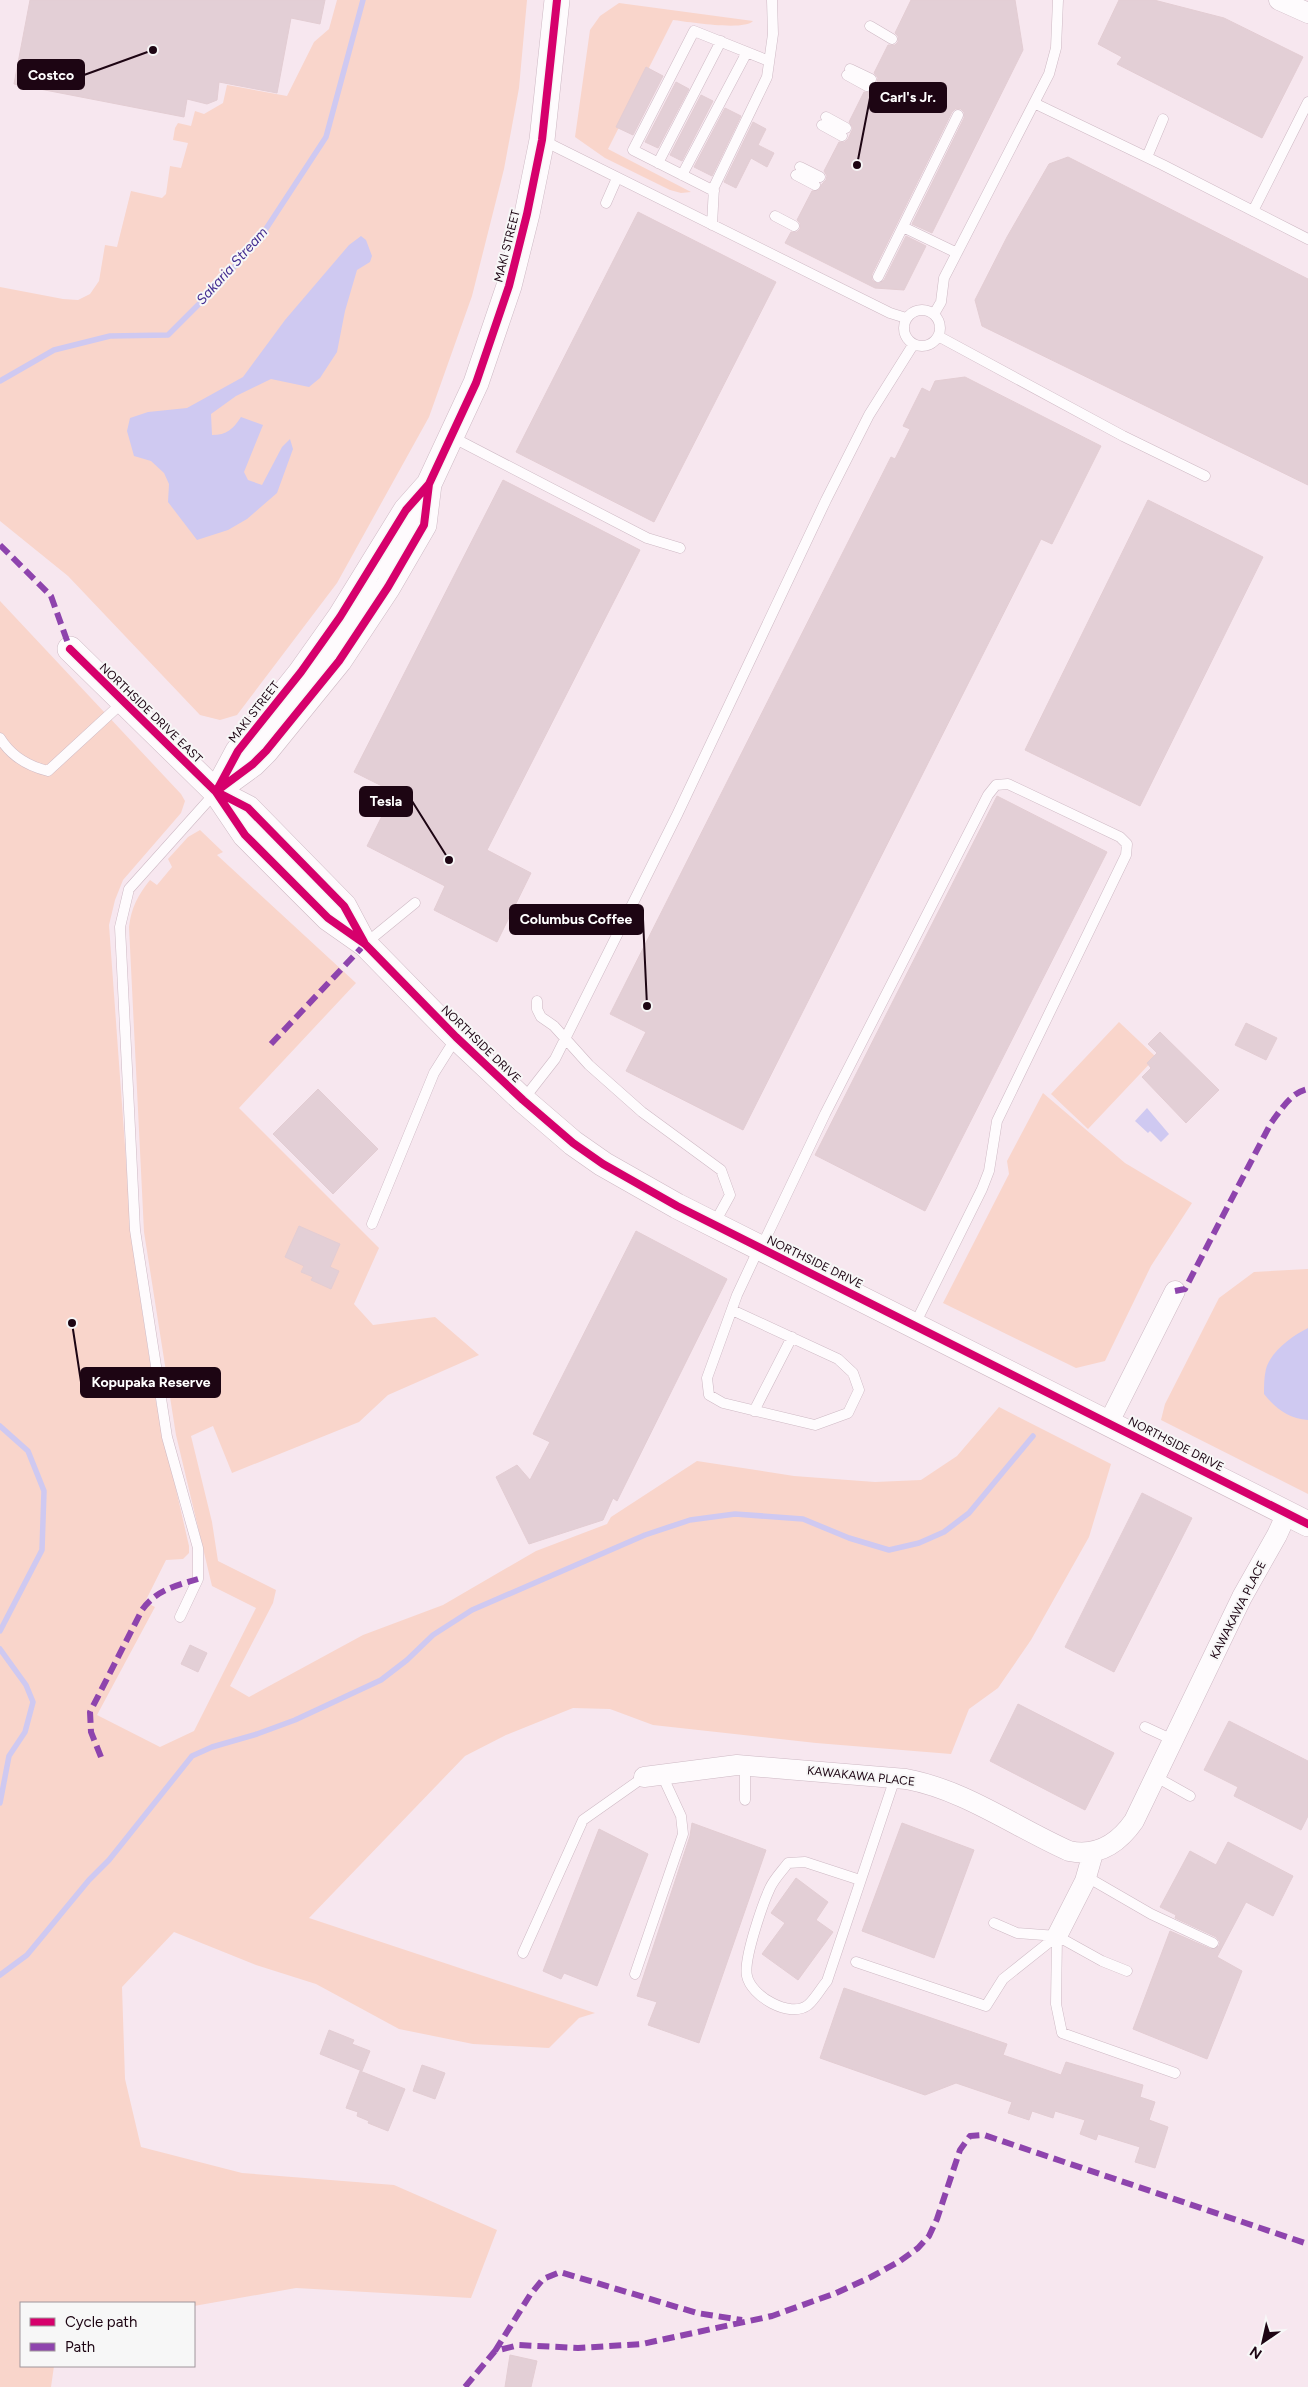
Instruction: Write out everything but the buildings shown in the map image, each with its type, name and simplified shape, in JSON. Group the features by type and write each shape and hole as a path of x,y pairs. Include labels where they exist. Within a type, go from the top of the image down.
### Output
{"street":[{"name":"MAKI STREET","path":"216,792 253,764 266,751 339,661 388,588 424,525 430,484 476,383 509,286 542,140 556,0"},
{"path":"1279,0 1308,13"},
{"name":"NORTHSIDE DRIVE EAST","path":"70,649 216,792"},
{"name":"NORTHSIDE DRIVE","path":"216,792 245,835 328,918 365,944 456,1037 523,1100 573,1143 603,1164 714,1225 915,1324 1297,1518"},
{"path":"1109,1422 1175,1292"},
{"name":"KAWAKAWA PLACE","path":"653,1776 710,1768 745,1766 895,1778 928,1783 953,1792 1069,1850 1082,1854 1093,1853 1107,1847 1127,1832 1156,1777 1242,1597 1278,1535 1297,1518"},
{"path":"1057,1936 1086,1877 1093,1853"}],"lane":[{"path":"712,225 714,191 767,76 773,34 772,0"},
{"path":"934,314 941,302 944,278 1049,74 1056,48 1058,0"},
{"path":"870,26 892,38"},
{"path":"714,191 633,150 694,31 769,61"},
{"path":"658,163 721,41"},
{"path":"682,175 747,52"},
{"path":"849,72 869,82"},
{"path":"1253,211 1308,102"},
{"path":"1034,103 1147,157 1308,239"},
{"path":"878,277 958,115"},
{"path":"1147,157 1163,120"},
{"path":"824,121 844,132"},
{"path":"542,140 890,313 906,318"},
{"path":"798,171 818,182"},
{"path":"606,204 617,178"},
{"path":"775,216 794,226"},
{"path":"903,227 957,253"},
{"path":"916,310 934,314 940,324 935,341 925,346 913,345 904,336 906,318 916,310"},
{"path":"938,336 1123,436 1205,476"},
{"path":"523,1100 555,1059 565,1040 677,815 826,500 869,415 913,345"},
{"path":"452,437 647,538 680,548"},
{"path":"0,738 5,746 30,767 48,771 123,702"},
{"path":"732,1310 838,1359 853,1373 859,1390 848,1413 815,1425 723,1403 708,1395 707,1378 732,1310 834,1096 988,795 996,785 1008,784 1120,837 1127,844 1126,855 997,1121 989,1172 915,1324"},
{"path":"180,1617 198,1579 198,1548 167,1437 135,1230 120,928 129,889 216,792"},
{"path":"365,944 415,904"},
{"path":"537,1001 537,1009 541,1017 554,1026 565,1040 642,1112 721,1170 730,1195 714,1225"},
{"path":"372,1224 434,1073 456,1037"},
{"path":"754,1410 792,1337"},
{"path":"1145,1727 1173,1740"},
{"path":"745,1766 745,1800"},
{"path":"522,1953 583,1820 653,1776 681,1816 682,1834 635,1974"},
{"path":"1156,1777 1190,1796"},
{"path":"860,1880 805,1862 788,1863 770,1887 757,1922 748,1962 747,1976 754,1988 769,2001 789,2011 807,2006 827,1981 895,1778"},
{"path":"1086,1877 1152,1914 1213,1943"},
{"path":"994,1923 1017,1933 1057,1936 1102,1961 1127,1971"},
{"path":"856,1962 986,2006 1003,1979 1057,1936"},
{"path":"1057,1936 1056,2004 1062,2033 1175,2073"}],"shaded area":[{"path":"337,0 527,0 519,88 504,169 472,296 429,417 337,583 237,715 220,720 200,715 68,576 0,521 0,287 63,299 78,300 90,294 99,281 105,245 117,247 131,191 162,198 166,194 170,166 181,168 188,143 173,140 178,123 191,126 195,111 204,114 223,103 227,85 287,96 314,42 329,29"},
{"path":"619,3 753,21 748,24 728,26 673,20 608,149 691,192 681,193 670,190 605,158 575,137 590,30 600,16"},
{"path":"361,236 366,240 372,256 370,262 357,270 345,311 337,352 320,378 309,387 271,379 236,396 211,414 212,435 222,434 229,430 241,417 263,425 244,472 248,480 262,485 282,447 290,439 293,449 277,493 247,519 228,530 197,540 168,502 169,484 164,473 151,461 134,456 127,431 130,418 148,412 187,408 243,377 285,320 349,245"},
{"path":"0,601 181,794 185,801 181,813 123,880 115,900 109,925 132,1243 156,1402 189,1553 183,1559 166,1560 145,1602 155,1607 97,1715 160,1747 194,1731 256,1608 212,1586 176,1435 144,1232 129,927 133,908 150,880 157,885 172,867 168,859 188,837 200,830 223,852 217,855 356,983 239,1108 379,1248 354,1304 373,1325 435,1317 479,1355 388,1395 359,1422 232,1473 213,1426 191,1436 212,1522 218,1561 276,1590 273,1603 230,1686 249,1697 363,1635 443,1605 536,1551 607,1524 611,1517 697,1461 794,1476 875,1482 921,1480 957,1456 999,1407 1111,1464 1089,1537 1031,1640 998,1688 969,1709 951,1754 816,1743 653,1725 610,1709 573,1708 506,1735 465,1756 309,1918 595,2013 579,2018 549,2048 473,2044 399,2029 316,1984 256,1965 174,1932 122,1987 125,2079 141,2147 242,2173 394,2185 497,2230 471,2298 296,2288 195,2306 195,2302 20,2302 20,2367 54,2367 51,2387 0,2387"},
{"path":"1119,1022 1156,1057 1088,1129 1051,1094"},
{"path":"1043,1093 1125,1163 1192,1203 1151,1266 1105,1361 1076,1368 943,1303 1009,1174 1007,1161"},
{"path":"1147,1108 1169,1134 1161,1142 1150,1131 1148,1133 1135,1121"},
{"path":"1308,1269 1308,1494 1161,1420 1165,1404 1219,1298 1254,1272"},
{"path":"1308,1328 1308,1420 1288,1415 1273,1404 1264,1394 1264,1378 1269,1362 1277,1350 1295,1335"}],"waterway":[{"name":"Sakaria Stream","path":"0,381 54,350 110,336 168,335 216,287 260,238 326,137 363,0"},
{"path":"0,1426 28,1451 44,1491 42,1550 0,1631"},
{"path":"0,1975 27,1955 89,1880 109,1860 192,1756 212,1747 257,1734 295,1720 381,1680 407,1660 433,1635 472,1610 645,1535 690,1520 735,1514 803,1519 849,1538 889,1550 919,1543 944,1532 969,1513 1033,1436"},
{"path":"0,1649 26,1685 33,1702 25,1732 9,1756 0,1803"}],"marked path":[{"path":"0,545 51,596 70,649"},
{"path":"271,1044 365,944"},
{"path":"1175,1291 1185,1289 1271,1123 1291,1098 1308,1089"},
{"path":"101,1757 91,1732 90,1712 142,1610 147,1603 160,1593 198,1579"},
{"path":"465,2387 495,2351 519,2345 578,2348 642,2344 772,2316 836,2293 871,2277 900,2261 918,2248 929,2236 937,2219 960,2150 970,2136 984,2135 1308,2244"},
{"path":"495,2351 530,2295 543,2279 560,2272 697,2313 742,2320"}],"cycle path":[{"path":"216,792 238,751 301,672 340,617 406,510 429,484 476,383 509,286 527,214 542,140 557,0"},
{"path":"218,790 253,764 266,751 339,661 388,587 424,525 429,484"},
{"path":"70,649 216,792 245,835 328,918 365,944 456,1037 523,1100 573,1143 603,1164 677,1206 1308,1524"},
{"path":"217,792 248,808 344,906 364,942"}],"place":[{"name":"Costco","path":"153,50"},
{"name":"Carl's Jr.","path":"857,165"},
{"name":"Tesla","path":"449,860"},
{"name":"Columbus Coffee","path":"647,1006"},
{"name":"Kopupaka Reserve","path":"72,1323"}]}
